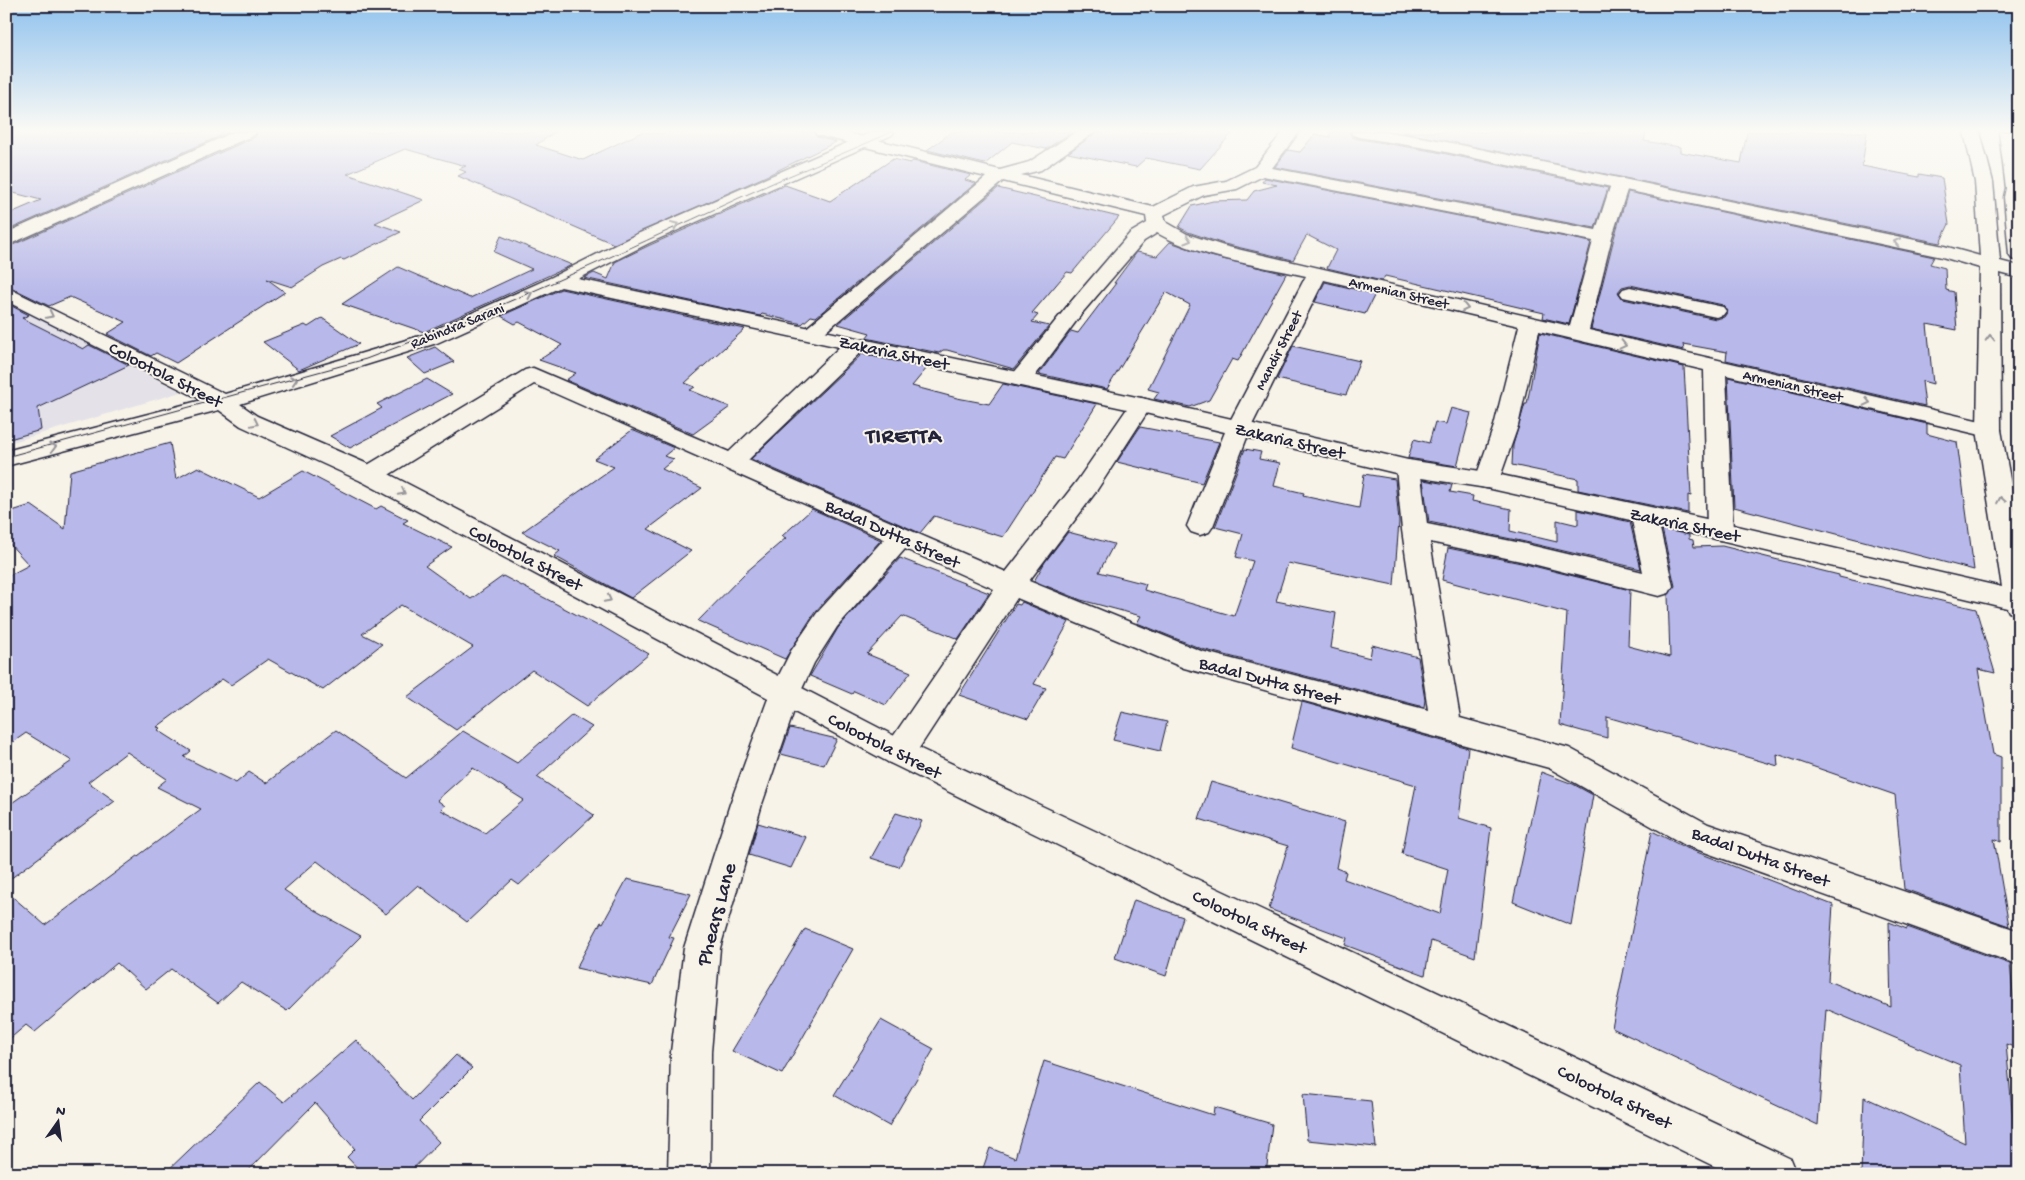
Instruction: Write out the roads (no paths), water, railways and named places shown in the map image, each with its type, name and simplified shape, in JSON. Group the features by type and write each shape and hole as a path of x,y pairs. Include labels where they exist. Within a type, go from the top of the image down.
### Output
{"street":[{"path":"6,240 125,187"},
{"name":"Rabindra Sarani","path":"6,459 223,402 430,339 560,281 642,239 762,187"},
{"path":"811,334 985,187"},
{"name":"Armenian Street","path":"1039,187 1156,219 1180,238 1219,250 1989,430"},
{"path":"1021,379 1076,308 1156,219 1199,191 1220,187"},
{"path":"1344,187 1603,237"},
{"path":"1578,334 1603,237 1619,187"},
{"path":"1635,187 1944,252 1990,252 2019,261"},
{"path":"1984,187 1990,252 1989,430 2019,602"},
{"path":"2015,187 2013,197 2019,255"},
{"path":"1990,252 2019,272"},
{"name":"Mandir Street","path":"1200,526 1239,427 1318,273"},
{"name":"Zakaria Street","path":"560,281 1141,405 1408,468 1487,480 1644,516 1720,531 2019,602"},
{"name":"Colootola Street","path":"6,292 223,402 249,421 370,475 899,753 1776,1174"},
{"path":"1630,293 1716,311"},
{"path":"1487,480 1506,426 1530,323"},
{"path":"731,463 856,344"},
{"path":"1715,366 1720,531"},
{"name":"Badal Dutta Street","path":"370,475 533,375 1011,585 1200,662 1558,757 1697,835 2019,948"},
{"path":"899,753 1011,585 1086,487 1141,405"},
{"path":"1408,468 1415,530 1446,728"},
{"path":"1415,530 1522,552 1659,586 1644,516"},
{"name":"Phears Lane","path":"689,1174 691,1052 702,948 746,804 785,693 802,659 827,620 902,536"}],"tram line":[{"path":"6,457 366,359 460,322 600,262 765,187"}],"district":[{"name":"TIRETTA","path":"904,434"}]}
